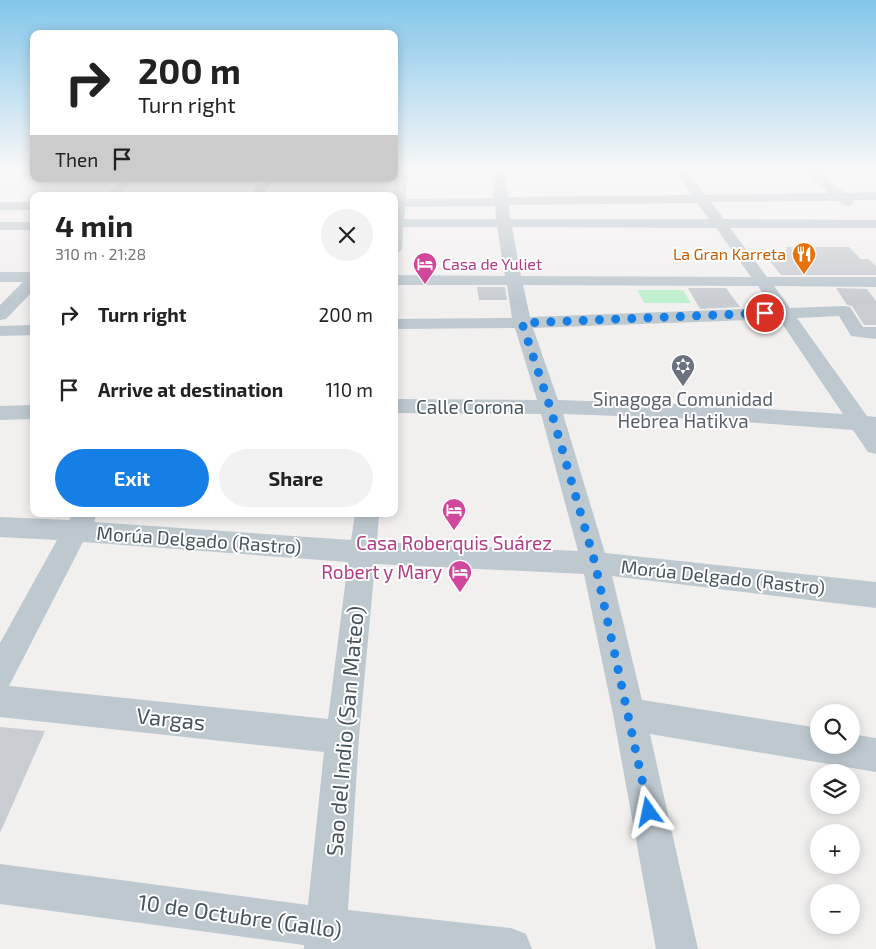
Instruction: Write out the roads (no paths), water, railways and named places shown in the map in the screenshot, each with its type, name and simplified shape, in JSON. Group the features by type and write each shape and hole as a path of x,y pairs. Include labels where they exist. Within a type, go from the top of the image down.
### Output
{"street":[{"path":"398,223 481,214"},
{"path":"503,214 522,323 550,407 595,563 629,714 677,949"},
{"path":"552,214 719,222 876,224"},
{"path":"713,214 784,313 869,424 876,446"},
{"path":"864,214 876,224"},
{"path":"0,226 30,226"},
{"path":"0,277 30,278"},
{"path":"398,280 763,282 873,285"},
{"path":"0,315 30,282"},
{"path":"398,324 522,323 844,311 857,332 876,334"},
{"path":"0,331 30,330"},
{"name":"Calle Corona","path":"398,406 550,407 704,412 869,424"},
{"path":"0,413 30,412"},
{"name":"Sao del Indio (San Mateo)","path":"326,939 342,737 367,517"},
{"path":"0,674 81,522"},
{"name":"Morúa Delgado (Rastro)","path":"0,527 81,522 362,552 595,563 876,595"},
{"name":"Vargas","path":"0,701 342,737"},
{"path":"629,714 876,754"},
{"name":"10 de Octubre (Gallo)","path":"0,884 326,939 511,949"}],"place":[{"name":"La Gran Karreta","path":"804,275"},
{"name":"Casa de Yuliet","path":"425,285"},
{"name":"Sinagoga Comunidad Hebrea Hatikva","path":"683,387"},
{"name":"Casa Roberquis Suárez","path":"454,531"},
{"name":"Robert y Mary","path":"460,593"}]}
